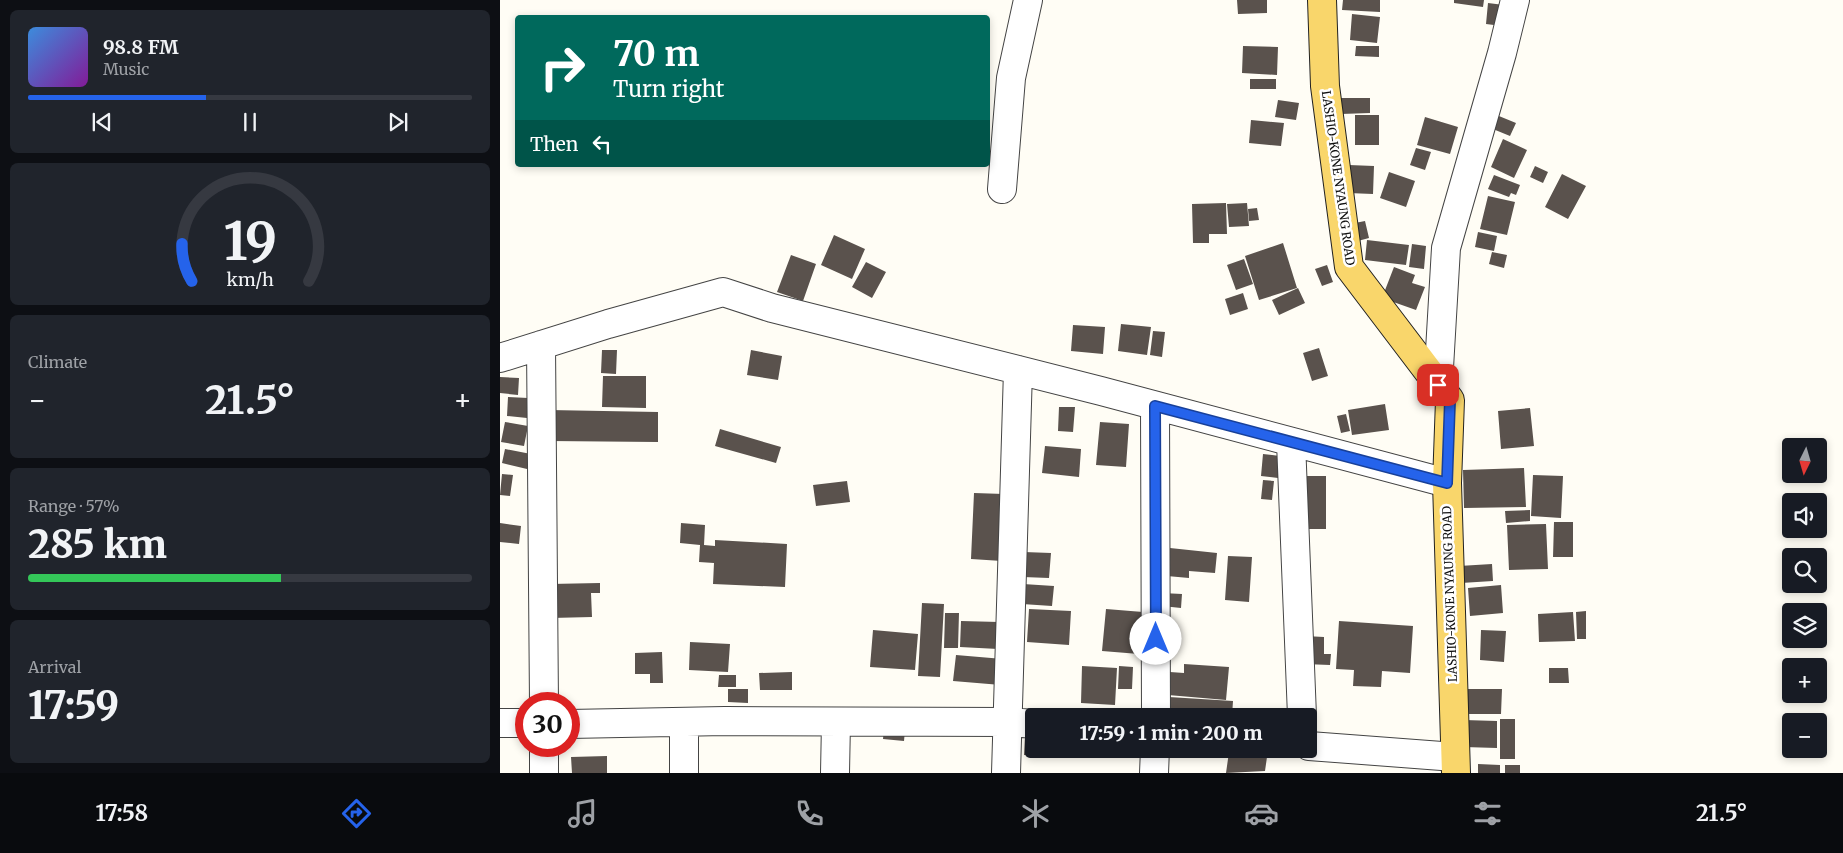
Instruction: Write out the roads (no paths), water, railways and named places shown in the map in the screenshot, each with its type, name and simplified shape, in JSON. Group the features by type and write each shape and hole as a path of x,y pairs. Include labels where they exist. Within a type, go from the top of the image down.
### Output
{"main road":[{"name":"LASHIO-KONE NYAUNG ROAD","path":"1322,0 1325,86 1349,267 1450,400 1447,483 1455,765"}],"street":[{"path":"1002,190 1011,78 1028,0"},
{"path":"1438,385 1446,248 1502,53 1515,0"},
{"path":"500,358 724,292 772,308 1018,370 1447,483"},
{"path":"541,345 544,692"},
{"path":"1006,773 1022,723 1018,370"},
{"path":"1155,406 1156,708"},
{"path":"1291,442 1302,708"},
{"path":"580,724 684,722 1022,723"},
{"path":"684,722 684,773"},
{"path":"835,773 836,722"},
{"path":"500,723 515,723"},
{"path":"1317,747 1455,765"},
{"path":"544,757 544,773"},
{"path":"1154,773 1155,758"}]}
